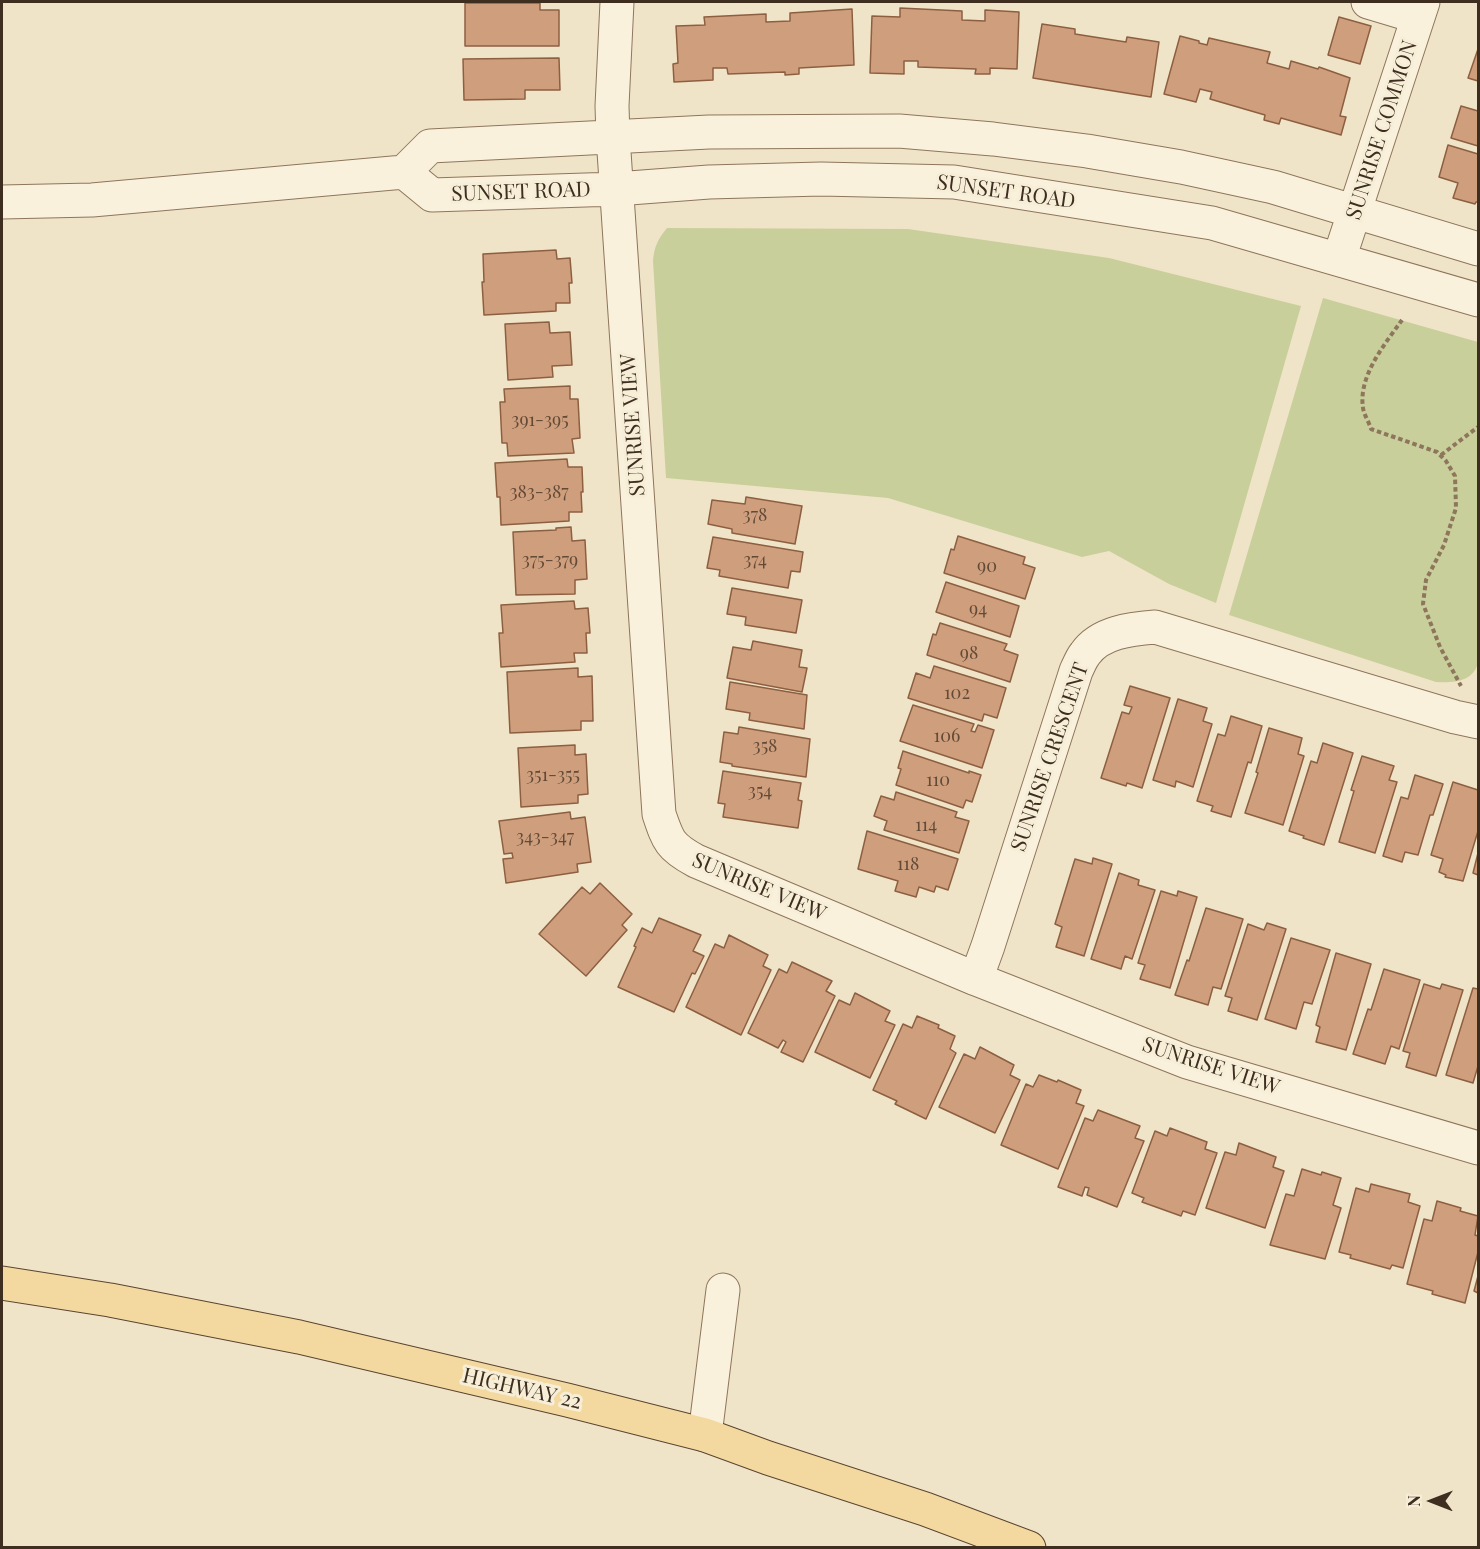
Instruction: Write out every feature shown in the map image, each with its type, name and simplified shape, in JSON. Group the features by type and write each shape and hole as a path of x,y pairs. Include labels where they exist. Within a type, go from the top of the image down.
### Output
{"main road":[{"name":"HIGHWAY 22","path":"2,1283 110,1300 299,1337 705,1435 925,1509 1029,1548"}],"street":[{"name":"SUNRISE VIEW","path":"617,2 612,106 613,137 659,814 666,836 677,851 976,979 1187,1062 1479,1148"},
{"path":"1368,2 1421,9"},
{"name":"SUNRISE COMMON","path":"1339,259 1421,9"},
{"path":"2,202 92,200 404,172 430,146 709,132 899,131 993,139 1087,151 1181,167 1273,187 1479,249"},
{"name":"SUNSET ROAD","path":"404,172 432,195 616,189 709,182 821,178 954,182 1212,223 1479,300"},
{"name":"SUNRISE CRESCENT","path":"976,979 1076,671 1086,652 1101,640 1125,630 1155,627 1455,717 1479,722"},
{"path":"705,1435 723,1290"}],"path":[{"path":"1402,320 1368,374 1362,395 1363,409 1371,429 1437,452 1455,476 1456,508 1444,545 1426,580 1422,604 1440,647 1463,690"},
{"path":"1441,455 1479,427"}],"green space":[{"path":"667,228 908,229 1109,258 1301,306 1216,603 1169,584 1109,551 1082,557 888,498 666,478 653,261 657,243"},
{"path":"1323,298 1478,342 1478,663 1472,674 1462,680 1436,682 1229,615"}],"building":[{"path":"465,3 540,3 540,10 559,10 559,46 465,46"},
{"path":"900,8 962,11 962,20 985,21 985,10 1019,12 1017,69 990,68 990,74 975,74 976,69 918,67 918,61 904,61 904,74 870,73 872,16 900,17"},
{"path":"852,9 854,65 799,68 799,74 785,75 785,72 728,74 727,68 713,68 713,80 674,82 673,64 678,63 676,26 705,25 704,17 766,14 766,22 790,21 790,13"},
{"path":"1339,17 1371,26 1360,64 1328,55"},
{"path":"1042,24 1075,29 1075,34 1126,42 1127,37 1159,42 1151,97 1033,78"},
{"path":"1180,36 1207,45 1209,38 1270,52 1267,63 1289,69 1291,61 1318,69 1319,67 1350,78 1340,116 1346,117 1341,135 1281,118 1279,124 1264,120 1265,115 1210,99 1212,92 1200,89 1196,102 1164,94"},
{"path":"1478,49 1478,81 1468,78"},
{"path":"559,58 560,90 525,90 525,99 464,100 463,59"},
{"path":"1461,106 1478,111 1478,146 1451,138"},
{"path":"1448,145 1478,154 1478,202 1475,204 1453,198 1458,183 1439,177"},
{"path":"556,250 557,259 570,258 572,283 569,283 570,303 556,303 556,311 484,315 483,254"},
{"path":"549,322 550,333 570,332 572,365 552,366 553,377 508,380 505,324"},
{"path":"570,386 570,399 578,399 580,438 572,439 574,453 508,456 507,443 502,443 500,402 505,402 504,389"},
{"path":"567,459 568,467 582,467 582,512 569,512 569,521 501,525 495,463"},
{"path":"746,497 802,506 795,544 732,533 732,529 708,524 712,500 745,504"},
{"path":"571,527 572,541 585,540 587,579 575,580 575,594 516,595 513,532"},
{"path":"958,536 1025,557 1023,564 1035,568 1025,599 944,573 951,549 954,550"},
{"path":"713,537 803,552 800,572 791,571 788,588 719,576 720,570 707,568"},
{"path":"946,582 1019,606 1010,637 936,612"},
{"path":"732,588 802,600 796,633 745,625 746,617 727,614"},
{"path":"574,601 575,609 588,608 590,633 586,633 587,653 574,653 575,662 501,667 499,633 503,633 501,605"},
{"path":"940,623 1007,644 1004,650 1018,655 1010,682 927,655 933,634 936,635"},
{"path":"753,641 802,650 799,667 807,668 802,692 727,678 733,647 751,650"},
{"path":"934,666 1006,688 997,718 984,714 982,721 908,698 916,673 930,678"},
{"path":"578,668 578,677 592,676 593,721 581,721 581,730 510,733 507,672"},
{"path":"730,682 807,695 804,729 749,720 750,713 726,709"},
{"path":"1130,686 1170,698 1142,788 1127,783 1126,786 1101,778 1122,712 1129,714 1132,707 1124,705"},
{"path":"1178,699 1207,708 1203,721 1212,724 1193,787 1176,781 1175,787 1153,780"},
{"path":"913,705 974,724 971,731 975,732 978,725 994,730 982,768 900,741"},
{"path":"1231,716 1262,726 1231,817 1211,811 1213,806 1197,801 1218,734 1225,736"},
{"path":"739,727 810,739 806,777 732,766 732,764 720,762 724,732 738,734"},
{"path":"1269,728 1302,738 1298,754 1304,756 1283,825 1245,813"},
{"path":"1323,743 1353,753 1324,845 1289,831 1311,761 1317,763"},
{"path":"575,745 575,755 586,754 588,794 578,795 578,803 521,807 518,748"},
{"path":"903,751 981,775 972,802 966,800 963,808 896,785"},
{"path":"1362,756 1394,766 1389,780 1397,782 1375,853 1339,842 1354,791 1351,790"},
{"path":"723,771 801,783 798,800 802,801 798,828 723,817 725,804 718,803"},
{"path":"1415,775 1443,784 1433,815 1430,815 1418,855 1405,852 1402,862 1383,856 1401,797 1408,799"},
{"path":"1453,782 1478,790 1478,831 1463,881 1445,877 1446,875 1439,872 1443,859 1431,855"},
{"path":"896,792 957,812 955,817 969,821 959,853 884,830 887,821 874,816 881,796 894,800"},
{"path":"570,812 571,819 585,817 591,862 577,864 578,872 506,883 503,859 513,858 512,853 504,854 499,821"},
{"path":"867,831 958,859 948,890 936,886 934,892 919,887 916,897 895,891 898,881 858,869"},
{"path":"1478,853 1478,875 1473,873"},
{"path":"1093,858 1112,864 1084,956 1056,947 1062,927 1055,924 1075,859 1092,864"},
{"path":"1119,873 1139,880 1138,885 1155,890 1132,959 1125,956 1121,969 1091,959"},
{"path":"600,883 632,914 622,925 627,930 586,976 539,934 582,887 590,894"},
{"path":"1161,891 1177,896 1178,891 1197,897 1170,988 1140,979 1145,965 1138,963"},
{"path":"1206,908 1243,919 1221,989 1213,987 1208,1005 1175,995"},
{"path":"659,918 701,935 693,951 704,956 695,974 692,973 674,1012 618,987 642,928 652,933"},
{"path":"1267,923 1286,929 1257,1020 1228,1011 1232,998 1225,996 1248,924 1264,930"},
{"path":"729,935 768,955 763,966 771,970 741,1035 686,1007 715,944 724,948"},
{"path":"1291,938 1330,950 1312,1004 1304,1002 1296,1029 1265,1019"},
{"path":"1336,953 1371,964 1346,1050 1316,1042 1320,1027 1316,1025"},
{"path":"792,962 832,981 826,991 835,996 803,1062 781,1052 786,1042 783,1040 778,1048 748,1033 779,969 787,973"},
{"path":"1384,969 1420,980 1399,1049 1391,1046 1385,1064 1353,1054 1368,1009 1371,1010"},
{"path":"1424,984 1440,989 1442,984 1463,990 1436,1076 1406,1067 1410,1053 1403,1051"},
{"path":"1473,988 1478,989 1478,1066 1473,1083 1446,1075"},
{"path":"855,993 890,1011 885,1021 895,1025 870,1078 815,1052 839,1000 850,1005"},
{"path":"917,1016 939,1025 938,1028 955,1036 950,1049 956,1053 926,1119 895,1104 897,1101 873,1090 903,1024 912,1028"},
{"path":"980,1047 1014,1065 1010,1075 1020,1080 995,1133 939,1107 964,1054 975,1059"},
{"path":"1039,1075 1081,1090 1076,1103 1084,1106 1058,1169 1001,1145 1026,1084 1033,1087"},
{"path":"1098,1110 1140,1126 1135,1138 1144,1141 1117,1207 1087,1195 1089,1188 1085,1187 1082,1196 1058,1187 1085,1118 1093,1121"},
{"path":"1170,1128 1207,1142 1205,1149 1217,1153 1195,1215 1183,1211 1181,1216 1142,1202 1144,1198 1132,1193 1155,1131 1167,1136"},
{"path":"1239,1143 1276,1157 1273,1167 1284,1171 1265,1228 1206,1208 1225,1152 1236,1155"},
{"path":"1302,1169 1341,1178 1333,1205 1341,1208 1325,1259 1270,1245 1286,1194 1294,1196"},
{"path":"1371,1184 1410,1194 1408,1202 1420,1206 1403,1268 1392,1265 1390,1269 1350,1258 1351,1255 1339,1252 1356,1188 1369,1192"},
{"path":"1437,1201 1478,1216 1475,1235 1478,1236 1478,1252 1465,1303 1407,1284 1424,1219 1432,1221"},
{"path":"1478,1276 1478,1293 1474,1291"}]}
